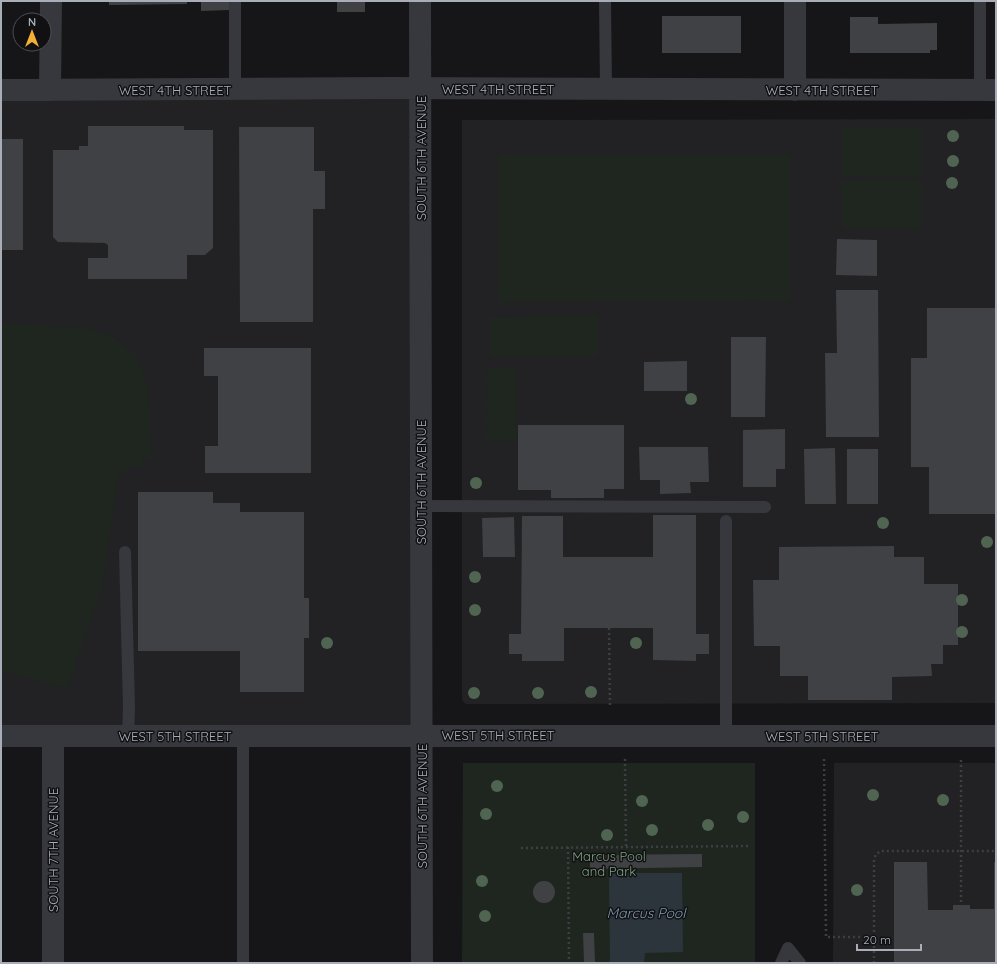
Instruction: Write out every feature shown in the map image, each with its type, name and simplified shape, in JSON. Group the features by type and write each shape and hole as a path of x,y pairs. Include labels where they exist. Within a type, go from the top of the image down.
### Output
{"street":[{"path":"50,90 51,1"},
{"name":"SOUTH 6TH AVENUE","path":"420,1 422,963"},
{"path":"795,1 795,90"},
{"name":"WEST 4TH STREET","path":"1,90 420,88 606,90 988,90"},
{"name":"WEST 5TH STREET","path":"1,736 996,736"},
{"name":"SOUTH 7TH AVENUE","path":"53,736 53,963"}],"lane":[{"path":"235,1 235,89"},
{"path":"605,1 606,90"},
{"path":"980,1 988,90"},
{"path":"421,506 765,507"},
{"path":"726,521 726,735"},
{"path":"125,552 129,708 128,736"},
{"path":"243,736 243,963"},
{"path":"781,963 788,948 800,963"}],"path":[{"path":"609,628 610,708"},
{"path":"625,759 626,847"},
{"path":"824,759 826,937 874,937"},
{"path":"961,760 961,905"},
{"path":"521,848 751,846"},
{"path":"568,848 569,963"},
{"path":"874,963 874,860 876,854 882,851 996,851"}],"shaded area":[{"path":"421,88 421,735 1,736 1,90"},
{"path":"996,119 996,703 466,704 462,700 462,120"},
{"path":"834,763 996,763 996,963 833,963"}],"green space":[{"path":"842,128 921,128 921,176 843,176"},
{"path":"498,155 790,155 790,301 498,302"},
{"path":"921,179 921,228 843,228 842,180"},
{"path":"595,315 597,317 597,354 595,356 490,355 490,318 492,317"},
{"path":"1,323 87,328 112,336 136,354 148,388 152,459 142,459 142,468 130,468 118,475 103,584 67,689 1,670"},
{"path":"487,369 516,369 516,441 486,441"},
{"name":"Marcus Pool and Park","path":"463,763 755,763 755,963 462,963"}],"water":[{"name":"Marcus Pool","path":"609,873 682,873 683,952 645,953 644,963 610,963"}],"building":[{"path":"109,1 187,1 187,4 109,5"},
{"path":"201,1 229,1 229,10 201,11"},
{"path":"337,1 365,1 365,12 337,12"},
{"path":"662,16 741,16 741,53 662,53"},
{"path":"850,17 878,17 878,24 937,23 937,50 930,50 930,53 850,53"},
{"path":"88,126 184,126 184,130 213,130 213,248 205,255 187,255 187,279 88,279 88,258 108,258 108,245 105,243 58,242 53,237 53,150 79,150 79,146 88,146"},
{"path":"239,127 314,127 314,171 325,171 325,209 313,209 313,322 240,322"},
{"path":"1,139 23,139 23,250 1,250"},
{"path":"837,239 877,240 877,276 836,275"},
{"path":"836,290 878,290 879,437 826,437 825,353 837,353"},
{"path":"927,308 996,308 996,514 929,514 929,467 911,467 911,358 927,358"},
{"path":"731,337 766,337 765,417 731,417"},
{"path":"204,348 311,348 311,473 205,473 205,446 218,446 218,376 204,376"},
{"path":"687,361 687,391 644,391 644,362"},
{"path":"518,425 624,425 624,489 604,489 604,498 551,498 551,490 518,490"},
{"path":"785,429 785,469 776,469 776,487 743,487 743,430"},
{"path":"639,447 708,447 709,482 690,482 691,493 660,494 660,480 640,480"},
{"path":"835,448 836,504 805,504 804,449"},
{"path":"847,449 878,449 878,504 847,504"},
{"path":"138,492 213,492 213,503 240,503 240,512 304,512 304,598 309,598 309,638 304,638 304,692 240,692 240,651 138,651"},
{"path":"653,515 696,515 696,634 709,634 709,654 696,654 696,661 653,660 653,628 564,628 564,661 522,661 522,654 509,654 509,634 521,634 522,516 563,516 563,557 653,557"},
{"path":"514,517 515,557 483,557 482,518"},
{"path":"894,546 894,557 924,557 924,584 958,584 958,645 943,645 943,664 931,664 932,676 892,677 892,700 808,700 808,676 780,676 780,646 754,646 753,580 779,580 779,547"},
{"path":"702,854 702,867 590,869 590,855"},
{"path":"894,862 927,862 928,910 953,910 953,905 970,905 970,909 994,909 994,862 996,862 996,963 894,963"},
{"path":"544,881 552,884 555,892 552,900 544,903 536,900 533,892 536,884"},
{"path":"583,933 594,933 595,963 584,963"}]}
